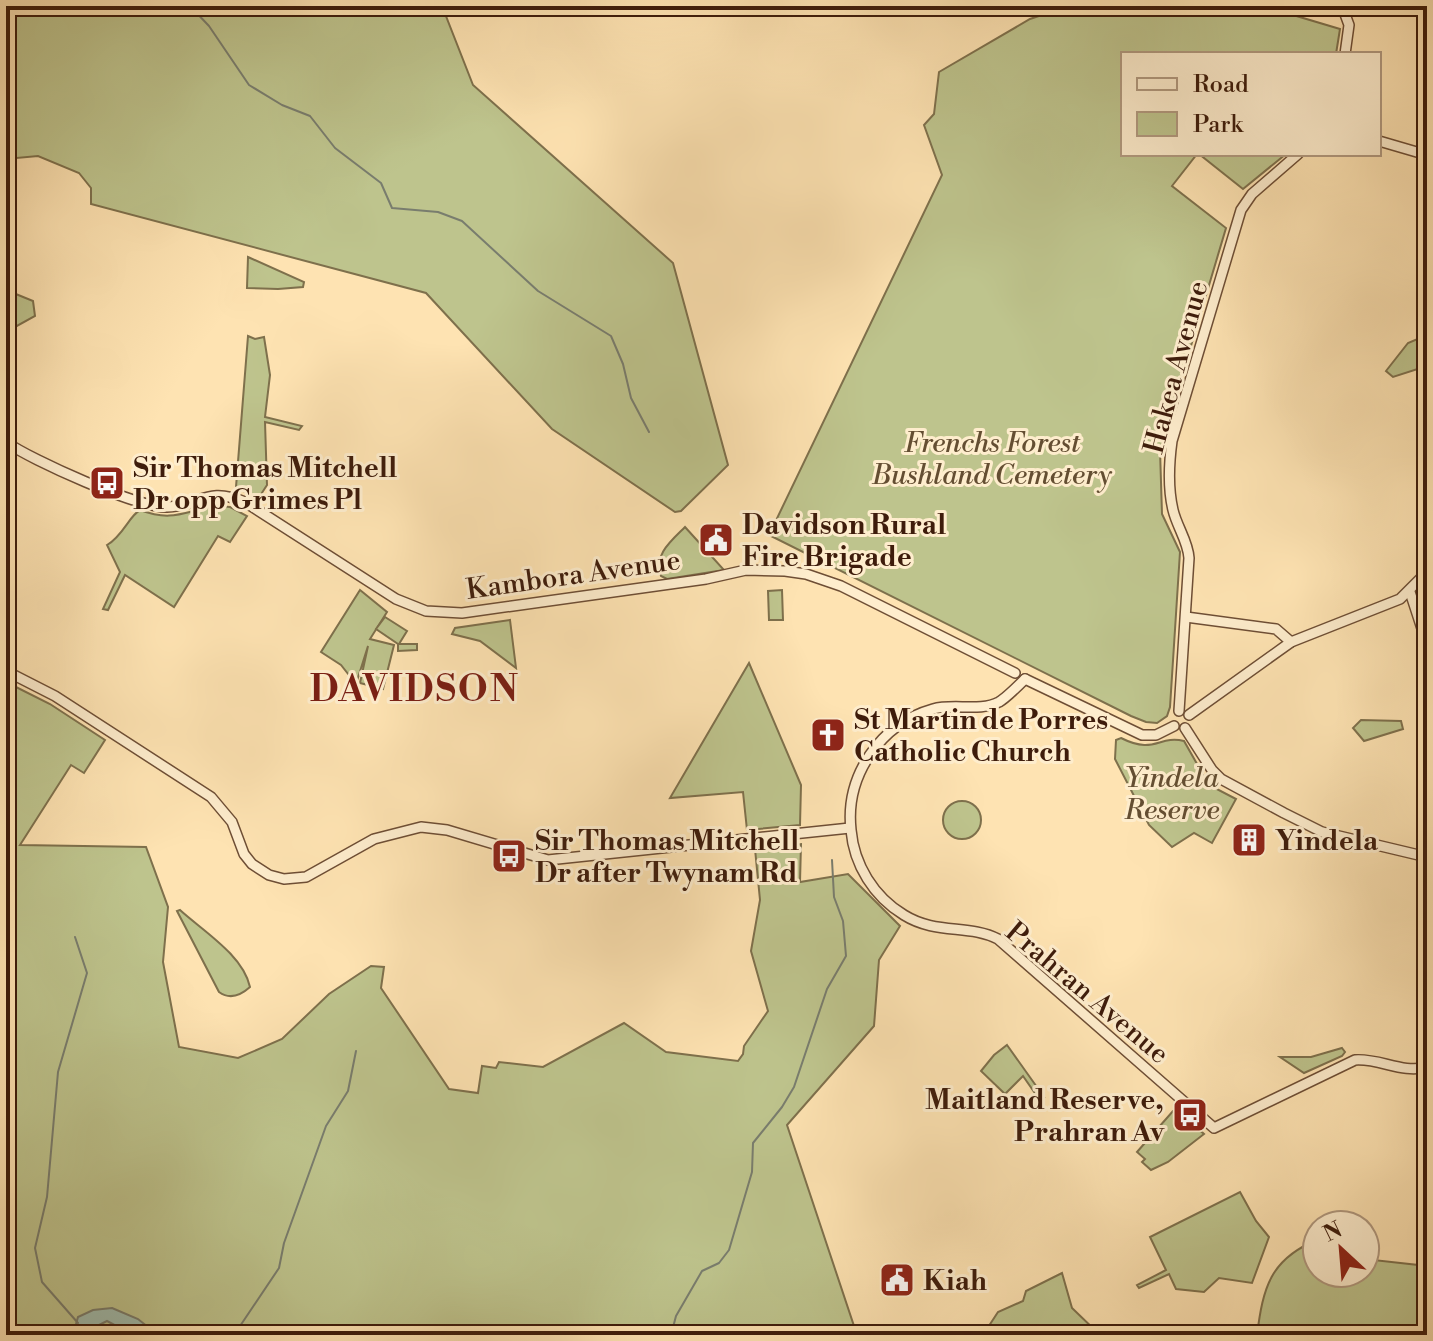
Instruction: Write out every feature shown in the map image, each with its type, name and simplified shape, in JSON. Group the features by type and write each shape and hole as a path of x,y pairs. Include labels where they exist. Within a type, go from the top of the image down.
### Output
{"street":[{"path":"1342,6 1349,25 1345,52"},
{"path":"1381,142 1427,155"},
{"name":"Hakea Avenue","path":"1184,713 1189,558 1172,509 1169,462 1172,441 1242,207 1249,196 1296,156"},
{"name":"Kambora Avenue","path":"6,442 50,466 152,505 176,506 220,495 245,502 396,599 426,611 462,613 706,579 746,570 806,574 841,586 1019,678 1136,733 1156,735 1174,726"},
{"path":"1184,713 1190,721 1185,728 1179,729 1171,718 1184,713 1291,642 1400,599 1427,572"},
{"path":"1410,592 1427,644"},
{"path":"1186,617 1276,629 1291,642"},
{"path":"6,671 55,696 211,797 232,822 244,854 252,864 269,875 284,879 299,879 316,873 381,836 421,827 447,830 548,860 850,828"},
{"name":"Prahran Avenue","path":"1019,678 1008,695 997,703 935,708 915,716 875,746 860,770 851,798 850,828 860,866 877,892 919,923 947,930 977,932 998,939 1214,1128 1355,1060 1373,1059 1411,1070 1427,1067"},
{"path":"1185,728 1221,779 1284,813 1322,832 1427,857"}],"green space":[{"path":"6,6 442,6 473,85 673,263 728,465 681,511 675,512 552,429 426,293 91,204 91,188 79,173 38,156 6,159"},
{"name":"Frenchs Forest Bushland Cemetery","path":"1068,6 1263,6 1340,29 1336,52 1121,52 1121,156 1195,156 1172,186 1226,228 1160,450 1162,514 1180,552 1170,707 1167,716 1157,723 1131,716 769,535 942,175 924,125 934,114 939,72 1030,19"},
{"path":"1202,156 1284,156 1243,189"},
{"path":"248,257 304,282 303,287 247,288"},
{"path":"6,290 33,301 35,316 6,332"},
{"path":"1427,335 1427,366 1393,377 1386,371 1408,343"},
{"path":"248,336 255,339 264,337 270,375 265,417 302,426 299,430 265,422 267,485 258,499 236,487"},
{"path":"218,506 230,507 247,516 230,542 218,536 174,607 125,575 108,610 103,609 120,572 107,545 136,513 140,510 171,516"},
{"path":"685,527 724,570 667,579 661,576 661,555"},
{"path":"360,590 387,612 370,639 394,645 383,689 360,683 368,646 356,684 341,665 321,652"},
{"path":"782,590 783,620 769,620 768,591"},
{"path":"385,617 407,631 399,644 417,644 417,650 398,651 398,644 376,629"},
{"path":"510,620 516,668 480,641 452,634 455,628"},
{"path":"749,663 801,785 800,825 747,830 743,792 670,798"},
{"path":"6,682 50,704 105,740 84,773 71,765 20,845 146,847 168,907 163,962 179,1047 238,1058 282,1039 329,994 371,966 384,967 381,988 449,1089 478,1093 482,1066 496,1068 499,1062 543,1067 624,1023 666,1052 738,1061 744,1046 768,1011 751,951 760,900 755,849 801,844 800,882 848,874 900,926 879,960 874,1026 787,1125 857,1335 6,1335"},
{"path":"1361,720 1401,721 1403,729 1364,741 1353,728"},
{"name":"Yindela Reserve","path":"1121,738 1142,745 1168,740 1184,741 1209,785 1236,799 1212,843 1194,833 1172,847 1149,825 1115,759 1116,740"},
{"path":"962,801 975,807 981,820 975,833 962,839 949,833 943,820 949,807"},
{"path":"180,910 231,954 246,975 250,987 235,996 219,992 177,911"},
{"path":"1007,1045 1044,1097 1039,1099 1023,1076 1005,1094 981,1071"},
{"path":"1342,1048 1345,1052 1342,1056 1304,1073 1280,1057 1311,1057"},
{"path":"1173,1111 1179,1111 1204,1134 1168,1162 1151,1170 1137,1152"},
{"path":"1240,1192 1269,1237 1252,1283 1219,1278 1204,1292 1176,1289 1169,1274 1139,1288 1137,1285 1166,1270 1150,1237"},
{"path":"1301,1248 1301,1289 1381,1289 1381,1261 1427,1266 1427,1335 1257,1335 1266,1289 1279,1266"},
{"path":"1062,1273 1072,1308 1100,1335 983,1335 998,1312 1023,1301 1026,1291"}],"shaded area":[{"path":"112,1308 138,1319 158,1335 133,1335 107,1321 95,1327 91,1335 73,1335 78,1317 93,1310"}],"waterway":[{"path":"190,6 209,26 249,85 282,105 310,116 335,148 381,183 392,208 438,212 462,221 538,291 611,336 623,364 631,398 649,432"},
{"path":"671,1335 676,1316 702,1271 719,1263 729,1250 752,1172 753,1143 794,1087 827,989 846,956 843,921 834,897 832,860"},
{"path":"75,937 87,973 58,1072 47,1197 35,1248 42,1282 78,1323"},
{"path":"234,1335 279,1268 284,1243 326,1126 348,1091 356,1051"}],"place":[{"name":"Sir Thomas Mitchell Dr opp Grimes Pl","path":"107,483"},
{"name":"Davidson Rural Fire Brigade","path":"716,540"},
{"name":"St Martin de Porres Catholic Church","path":"828,735"},
{"name":"Yindela","path":"1249,840"},
{"name":"Sir Thomas Mitchell Dr after Twynam Rd","path":"509,856"},
{"name":"Maitland Reserve, Prahran Av","path":"1190,1115"},
{"name":"Kiah","path":"897,1280"}],"district":[{"name":"DAVIDSON","path":"415,688"}]}
